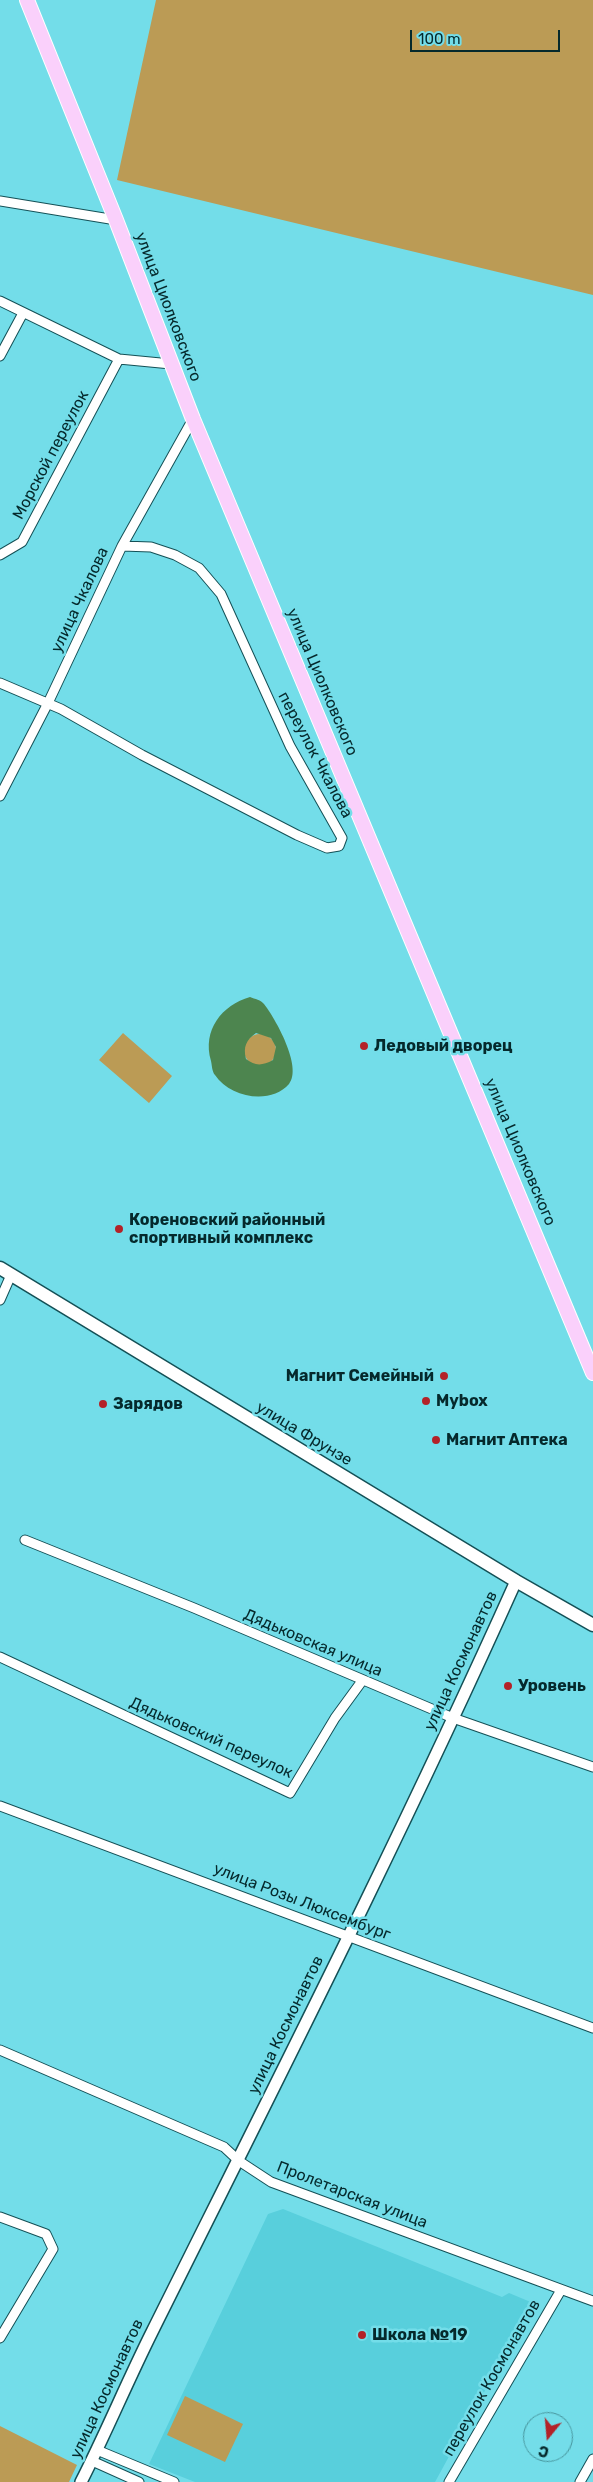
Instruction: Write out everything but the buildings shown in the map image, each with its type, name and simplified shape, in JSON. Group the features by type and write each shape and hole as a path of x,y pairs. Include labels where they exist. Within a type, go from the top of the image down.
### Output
{"main road":[{"name":"улица Циолковского","path":"27,0 116,220 193,419 590,1359 593,1373"},
{"name":"улица Фрунзе","path":"5,1271 516,1581 593,1625"}],"street":[{"path":"0,200 116,220"},
{"path":"0,301 119,359 171,364"},
{"path":"0,356 23,313"},
{"name":"Морской переулок","path":"0,555 22,542 119,359"},
{"name":"улица Чкалова","path":"0,796 48,703 122,546 193,419"},
{"name":"переулок Чкалова","path":"48,703 142,755 297,835 327,848 339,846 342,838 290,746 221,594 199,568 175,555 151,547 122,546"},
{"path":"0,683 48,703"},
{"path":"0,1300 5,1271"},
{"name":"Дядьковская улица","path":"25,1540 194,1608 362,1681 453,1718 593,1767"},
{"name":"улица Космонавтов","path":"81,2482 151,2335 348,1936 453,1718 516,1581"},
{"name":"Дядьковский переулок","path":"0,1657 290,1793 335,1718 362,1681"},
{"name":"улица Розы Люксембург","path":"0,1806 593,2028"},
{"name":"Пролетарская улица","path":"0,2050 224,2147 238,2161 270,2182 593,2301"},
{"path":"0,2217 46,2234 52,2249 0,2338"},
{"name":"переулок Космонавтов","path":"449,2482 562,2290"},
{"path":"97,2450 174,2482"},
{"path":"580,2482 593,2459"},
{"path":"92,2461 138,2482"}],"shaded area":[{"path":"156,0 593,0 593,295 117,180"},
{"path":"250,997 263,1003 286,1043 293,1066 292,1076 289,1084 281,1091 272,1095 251,1096 240,1093 222,1083 213,1072 209,1050 209,1039 212,1029 223,1013 240,1001","holes":["256,1033 271,1038 276,1047 273,1060 259,1064 252,1063 246,1059 245,1047"]},
{"path":"123,1033 172,1076 149,1103 99,1060"},
{"path":"260,1034 266,1035 271,1039 275,1044 275,1056 271,1061 266,1065 260,1066 254,1065 249,1061 245,1056 244,1050 245,1044 249,1039 254,1035"},
{"name":"Школа №19","path":"283,2209 502,2297 509,2293 533,2303 435,2482 195,2482 149,2464 268,2214"},
{"path":"185,2396 243,2424 225,2462 167,2435"},
{"path":"0,2426 77,2465 69,2482 0,2482"}],"place":[{"name":"Ледовый дворец","path":"364,1046"},
{"name":"Кореновский районный спортивный комплекс","path":"119,1229"},
{"name":"Магнит Семейный","path":"444,1376"},
{"name":"Mybox","path":"426,1401"},
{"name":"Зарядов","path":"103,1404"},
{"name":"Магнит Аптека","path":"436,1440"},
{"name":"Уровень","path":"508,1686"},
{"name":"Школа №19","path":"362,2335"}]}
